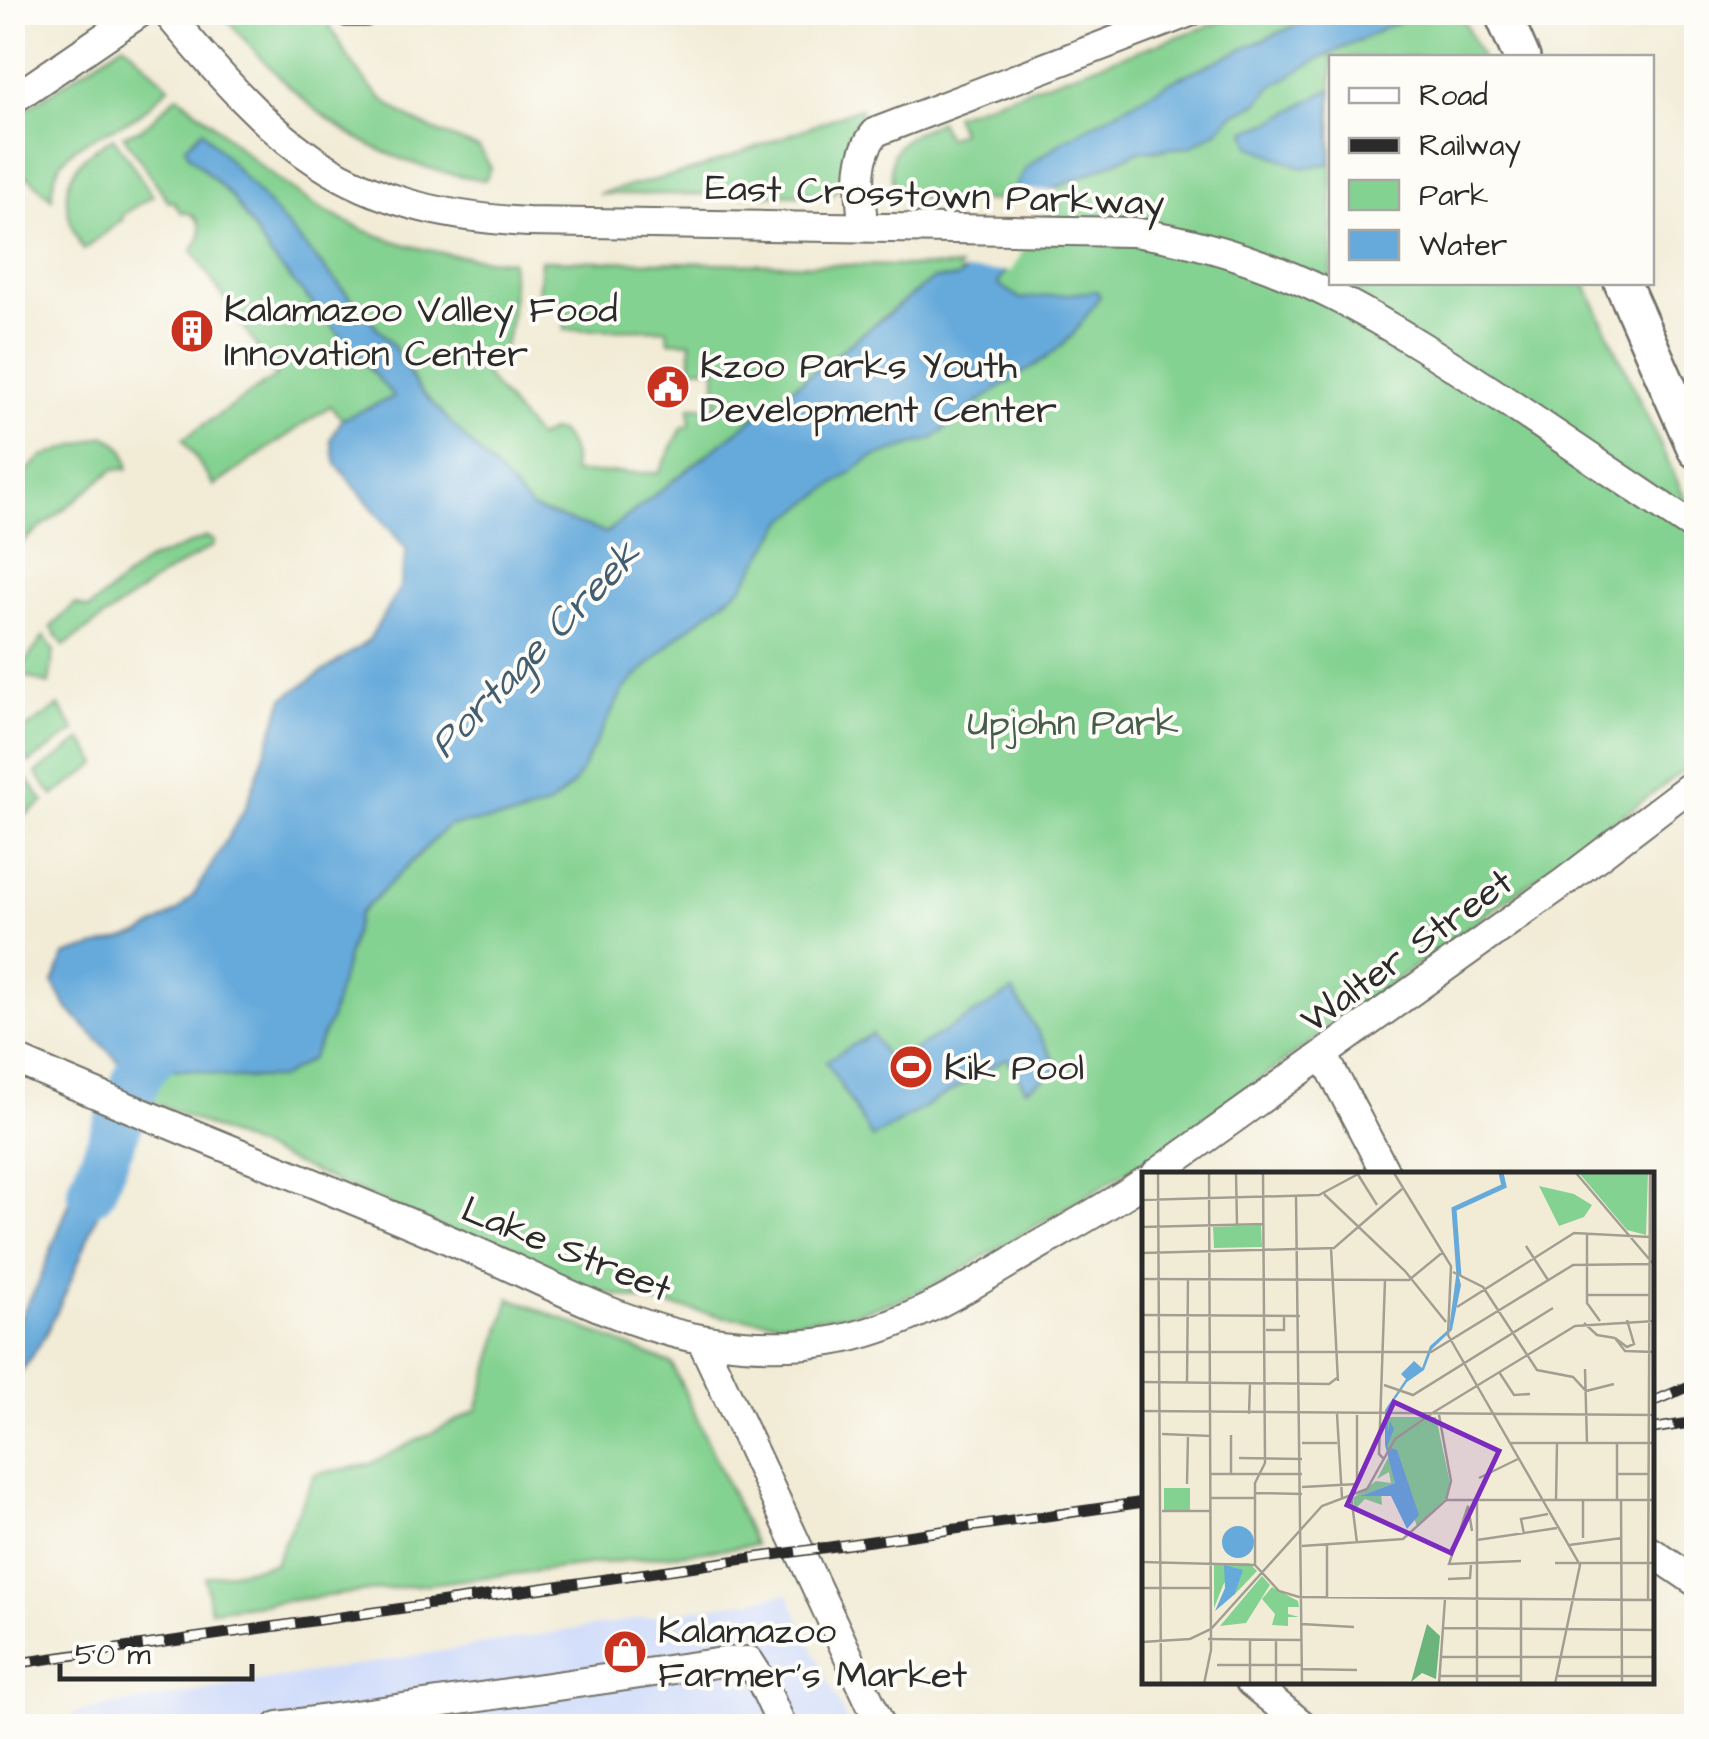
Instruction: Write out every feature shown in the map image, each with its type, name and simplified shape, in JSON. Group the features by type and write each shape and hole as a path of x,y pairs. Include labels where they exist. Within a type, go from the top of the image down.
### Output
{"street":[{"path":"12,100 140,12"},
{"name":"East Crosstown Parkway","path":"166,12 237,97 287,144 338,177 432,212 528,222 1133,232 1214,248 1333,294 1372,314 1696,529"},
{"path":"348,13 365,12"},
{"path":"864,226 861,162 864,146 876,132 1190,12"},
{"path":"1502,12 1521,55"},
{"path":"1623,285 1696,450"},
{"name":"Walter Street","path":"1159,1172 1324,1056 1696,782"},
{"path":"1324,1056 1385,1172"},
{"name":"Lake Street","path":"12,1058 609,1310 701,1339 881,1726"},
{"path":"701,1339 785,1345 835,1340 870,1330 954,1296 1142,1183"},
{"path":"1654,1553 1696,1582"},
{"path":"278,1726 368,1720 710,1664 748,1662 760,1678 782,1726"},
{"path":"1252,1684 1304,1726"}],"shaded area":[{"name":"Kalamazoo Farmer's Market","path":"788,1594 849,1726 48,1726 82,1711"}],"green space":[{"path":"222,13 323,13 354,65 384,100 423,125 479,148 491,168 485,180 402,159 336,125 278,76"},
{"path":"1245,13 1323,13 1174,80 1063,141 1027,167 1015,190 1006,190 1000,200 916,197 894,185 891,167 896,150 907,138 939,121 947,138 961,132 954,115"},
{"name":"Upjohn Park","path":"1417,13 1460,13 1480,55 1329,55 1329,285 1586,285 1696,522 1696,762 1161,1151 950,1277 900,1300 851,1314 788,1322 727,1317 579,1288 146,1099 147,1079 285,944 997,285 1053,189 1139,151 1164,150 1217,131 1232,115 1259,102 1270,87 1319,59"},
{"path":"124,43 169,86 137,116 67,155 53,181 52,199 28,176 13,185 13,118"},
{"path":"178,95 281,182 348,223 422,249 511,261 512,307 507,338 502,352 484,374 537,438 551,431 559,432 571,451 573,473 659,473 682,428 690,425 690,407 716,407 716,368 691,367 691,342 669,341 667,329 565,330 565,300 541,299 538,295 541,260 961,267 959,271 963,274 932,279 606,533 532,509 417,387 393,345 202,131 189,155 232,197 270,255 394,397 342,419 330,406 214,486 183,439 276,376 192,250 200,239 198,221 181,212 173,201 169,202 123,135 142,129"},
{"path":"860,108 862,113 851,134 842,179 832,195 598,194 698,169"},
{"path":"114,138 153,196 122,215 123,219 83,250 69,215 68,185 83,159"},
{"path":"104,436 122,448 128,469 114,469 13,550 13,484 42,457"},
{"path":"207,537 214,541 213,546 162,576 64,646 51,627 75,604 89,609 145,562"},
{"path":"44,636 54,650 49,684 17,674"},
{"path":"59,706 75,731 29,763 13,738"},
{"path":"82,740 98,764 53,796 36,773"},
{"path":"27,779 44,802 13,824 13,789"},
{"path":"510,1298 672,1364 755,1545 210,1610 205,1577 274,1564 315,1474 368,1465 477,1410"}],"water":[{"path":"1323,13 1417,13 1319,59 1271,87 1259,102 1232,115 1217,131 1190,147 1139,151 1053,189 998,284 1021,299 1097,291 1100,296 1073,335 933,439 871,458 785,520 743,586 676,638 624,689 574,784 550,805 516,817 448,826 359,914 330,1020 311,1059 280,1078 231,1078 194,1070 158,1069 148,1079 147,1087 118,1075 123,1066 68,1009 53,983 65,955 141,934 179,910 195,893 246,807 284,698 368,641 400,588 407,550 336,464 331,439 342,419 394,397 270,255 232,197 189,155 185,147 202,130 393,346 417,387 532,509 606,533 933,279 963,274 1027,167 1063,141 1174,80"},
{"path":"1329,90 1329,163 1303,168 1251,146 1246,131 1272,122"},
{"name":"Kik Pool","path":"1013,991 1060,1069 1026,1089 1007,1058 872,1138 826,1061 872,1034 890,1064"},
{"path":"100,1123 127,1135 61,1302 29,1361 13,1379 13,1330 38,1284"}],"pier":[{"path":"1009,190 1059,190 1011,271 959,271"}],"waterway":[{"name":"Portage Creek","path":"91,1191 140,1071 175,1031"}],"railway":[{"path":"1654,1401 1696,1383"},
{"path":"1654,1429 1696,1422"},
{"path":"12,1664 1142,1502"}],"place":[{"name":"Kalamazoo Valley Food Innovation Center","path":"192,331"},
{"name":"Kzoo Parks Youth Development Center","path":"668,387"},
{"name":"Kik Pool","path":"911,1067"},
{"name":"Kalamazoo Farmer's Market","path":"625,1652"}]}
